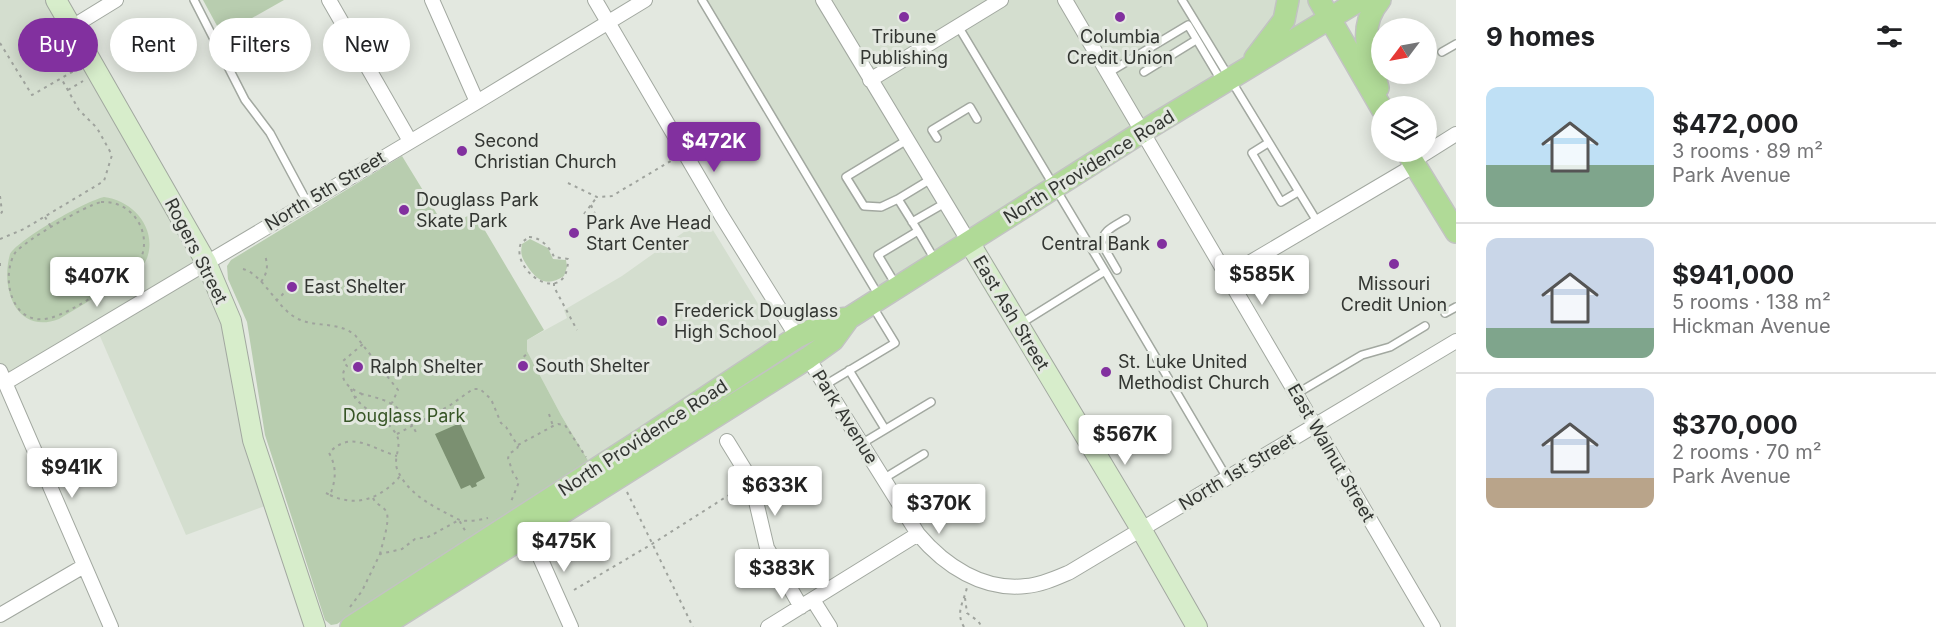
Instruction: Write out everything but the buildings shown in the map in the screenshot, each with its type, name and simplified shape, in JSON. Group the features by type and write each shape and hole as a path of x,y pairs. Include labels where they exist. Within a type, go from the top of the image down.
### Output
{"main road":[{"path":"1232,77 1284,20 1288,0"},
{"name":"North Providence Road","path":"354,618 641,440 796,337 841,319 883,296 1232,77 1324,9 1360,0"},
{"path":"1379,96 1365,35 1368,21 1380,0"},
{"path":"1324,9 1375,96"},
{"path":"1414,162 1456,232"},
{"name":"North Providence Road","path":"381,627 808,358 833,340 841,319"},
{"path":"755,392 788,361 798,347 796,337"}],"street":[{"name":"Rogers Street","path":"56,0 67,18"},
{"path":"87,18 116,0"},
{"path":"329,0 410,141"},
{"path":"432,0 477,102"},
{"path":"595,0 796,337"},
{"name":"North 5th Street","path":"3,377 206,262 645,0"},
{"name":"East Ash Street","path":"823,0 1141,529 1197,627"},
{"path":"870,80 1001,0"},
{"name":"East Walnut Street","path":"1069,3 1142,132 1433,627"},
{"name":"Rogers Street","path":"98,72 206,262 231,321 253,440 315,627"},
{"path":"1437,145 1456,134"},
{"path":"1227,276 1318,223 1408,162"},
{"name":"North 1st Street","path":"1141,529 1456,341"},
{"name":"Park Avenue","path":"808,358 918,534 927,546 970,577 1004,586 1026,586 1050,581 1070,572 1141,529"},
{"path":"3,377 111,627"},
{"path":"727,441 751,480 766,548 807,603 830,627"},
{"path":"529,533 571,627"},
{"path":"768,627 918,534"},
{"path":"0,615 84,566"}],"lane":[{"path":"194,0 245,100 270,133 307,202"},
{"path":"702,0 883,296"},
{"path":"1182,0 1232,77 1268,143 1318,223"},
{"path":"1108,73 1188,25 1197,40 1232,77"},
{"path":"958,26 1227,478"},
{"path":"1144,72 1197,40"},
{"path":"1442,52 1456,44"},
{"path":"937,138 932,130 970,107 977,119"},
{"path":"907,140 846,177 864,206 881,207 931,179"},
{"path":"1268,143 1252,153 1281,202 1298,192"},
{"path":"898,199 937,262"},
{"path":"912,222 945,203"},
{"path":"1117,270 1102,244 1102,239 1105,232 1126,219"},
{"path":"825,385 894,343 883,296 878,255 918,231"},
{"path":"1019,325 1105,271"},
{"path":"1445,313 1456,307"},
{"path":"1296,394 1362,355 1390,347 1425,326"},
{"path":"849,370 885,429"},
{"path":"861,444 931,402"},
{"path":"883,479 924,454"}],"path":[{"path":"0,43 32,95 70,72"},
{"path":"0,239 24,230 104,181 112,155 97,128 79,110 60,78"},
{"path":"68,90 86,79"},
{"path":"568,183 597,197 612,196 685,153"},
{"path":"0,196 2,212 0,215"},
{"path":"585,214 597,197"},
{"path":"110,201 123,206 136,218 144,237 143,254 130,273 70,309 52,318 34,318 22,312 12,302 7,289 6,275 10,261 18,249 52,228 96,203 110,201"},
{"path":"591,205 595,214"},
{"path":"45,216 52,228"},
{"path":"534,237 550,247 555,257 568,259 567,274 561,282 554,283 543,283 536,280 521,260 519,248 526,239 534,237"},
{"path":"261,282 267,271 268,264 265,255"},
{"path":"0,263 0,268"},
{"path":"243,269 251,271 276,301 293,316 308,323 348,329 398,390 392,403"},
{"path":"554,283 577,330"},
{"path":"276,301 288,289"},
{"path":"363,345 343,361 347,366 342,377 351,389 354,398 386,421 397,435 399,442 397,469 407,486 431,505 459,520 470,539"},
{"path":"521,363 521,359 528,353"},
{"path":"351,389 392,403 412,425 418,436"},
{"path":"397,435 449,406 473,389 480,389 491,399 501,423 518,446"},
{"path":"354,398 362,394"},
{"path":"549,414 553,426"},
{"path":"506,507 513,499 519,482 508,458 510,453 553,426 558,424 568,428 589,462"},
{"path":"330,495 335,474 329,453 337,445 356,441 397,456"},
{"path":"326,493 350,501 373,498 388,489 401,475"},
{"path":"574,590 652,544 751,480"},
{"path":"623,484 693,627"},
{"path":"354,618 349,608 362,591 380,554 386,530 387,513 375,503 373,498"},
{"path":"380,554 402,549 416,539 428,537 459,520 489,518"},
{"path":"964,627 959,620 960,607 970,577"},
{"path":"965,596 967,613 982,627"}],"shaded area":[{"path":"0,0 56,0 66,18 18,18 18,72 97,72 206,262 273,503 186,535 96,327 0,379"},
{"path":"702,0 1319,0 1329,17 881,298"},
{"name":"Frederick Douglass High School","path":"705,217 790,356 598,477 527,351 527,340 567,318 564,310 622,276"},
{"path":"460,423 485,478 472,488 470,485 461,489 435,434"}],"green space":[{"path":"203,0 284,0 252,18 213,18"},
{"name":"Douglass Park","path":"402,156 446,229 474,212 544,330 527,340 527,351 589,462 337,624 331,625 325,620 265,435 247,322 228,279 227,266 231,260"},
{"path":"104,197 114,199 132,209 145,225 150,244 148,255 141,268 59,319 44,322 32,321 22,315 10,295 8,268 10,254 26,239 54,221 83,205"},
{"path":"530,239 548,248 553,259 566,260 567,267 564,276 548,282 539,279 531,272 521,251 522,244"}],"place":[{"name":"Tribune Publishing","path":"904,17"},
{"name":"Columbia Credit Union","path":"1120,17"},
{"name":"Second Christian Church","path":"462,151"},
{"name":"Douglass Park Skate Park","path":"404,210"},
{"name":"Park Ave Head Start Center","path":"574,233"},
{"name":"Central Bank","path":"1162,244"},
{"name":"Missouri Credit Union","path":"1394,264"},
{"name":"East Shelter","path":"292,287"},
{"name":"Frederick Douglass High School","path":"662,321"},
{"name":"South Shelter","path":"523,366"},
{"name":"Ralph Shelter","path":"358,367"},
{"name":"St. Luke United Methodist Church","path":"1106,372"}]}
